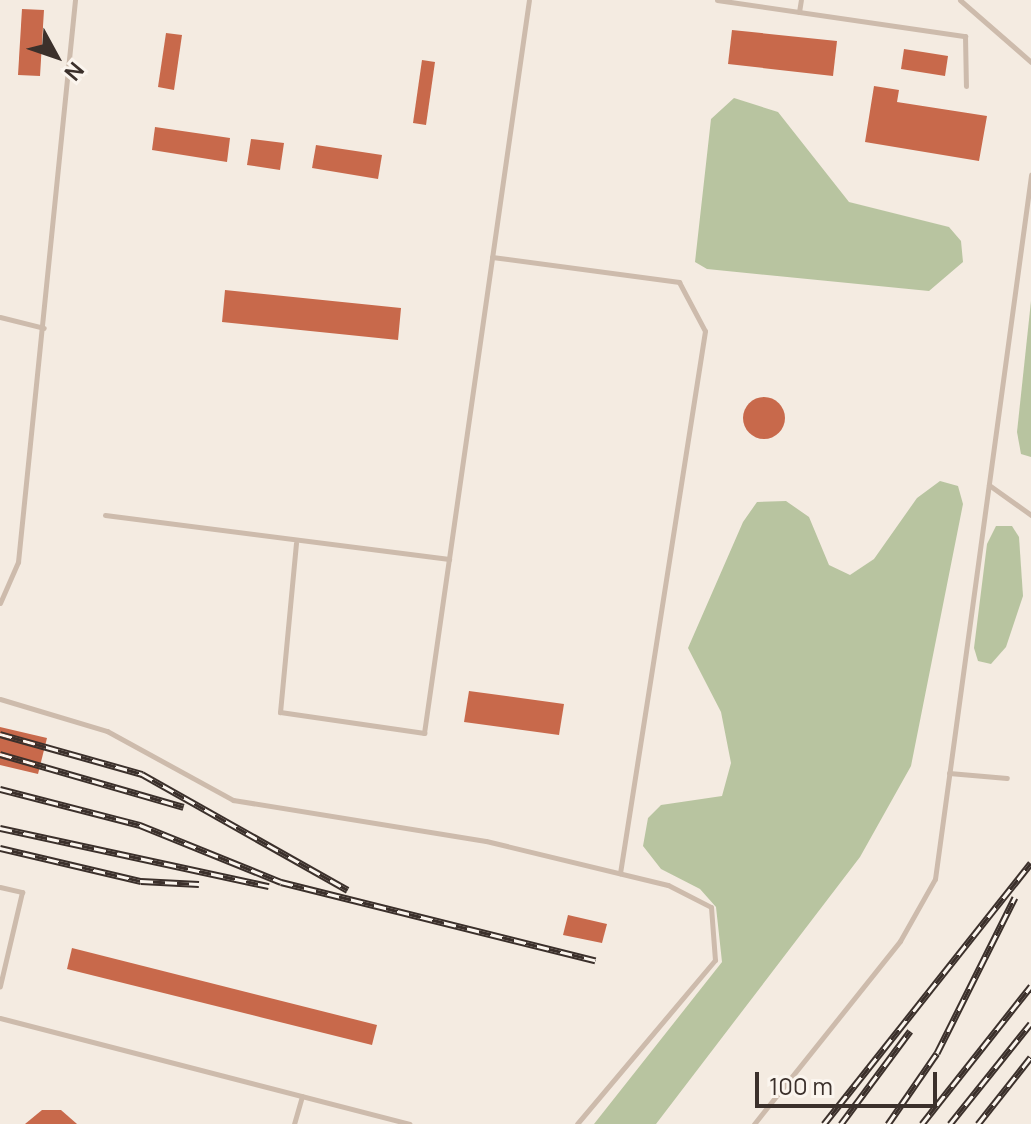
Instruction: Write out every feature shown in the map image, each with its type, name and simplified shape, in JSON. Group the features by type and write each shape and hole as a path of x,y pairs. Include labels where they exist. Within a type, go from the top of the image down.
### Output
{"lane":[{"path":"0,603 18,562 75,0"},
{"path":"296,543 280,712 424,733 529,0"},
{"path":"717,0 965,36 966,86"},
{"path":"799,12 801,0"},
{"path":"960,0 1031,62"},
{"path":"754,1124 900,941 928,892 949,773 1031,175"},
{"path":"492,257 679,282 705,331 620,873"},
{"path":"0,317 44,328"},
{"path":"989,485 1029,506 1031,515"},
{"path":"105,515 296,543 449,559"},
{"path":"0,699 107,731 233,800 486,841 620,873 711,907 715,960 577,1124"},
{"path":"949,773 1007,778"},
{"path":"0,887 22,892 0,986"},
{"path":"0,1018 409,1124"},
{"path":"294,1124 302,1096"}],"green space":[{"path":"734,98 778,112 849,202 949,227 961,241 963,262 929,291 707,269 695,262 711,119"},
{"path":"1031,301 1031,457 1021,454 1017,432"},
{"path":"940,481 958,486 963,504 911,766 860,857 656,1124 594,1124 722,962 716,907 700,889 661,869 643,846 648,818 661,805 722,796 731,763 721,712 688,648 743,522 757,502 786,501 809,517 829,565 850,575 874,559 917,498"},
{"path":"996,526 1012,526 1019,537 1023,596 1006,647 991,664 978,661 974,648 987,544"}],"building":[{"path":"22,9 44,10 40,76 18,75"},
{"path":"732,30 837,41 833,76 728,64"},
{"path":"166,33 182,35 174,90 158,87"},
{"path":"904,49 948,56 945,76 901,69"},
{"path":"422,60 435,62 426,125 413,123"},
{"path":"874,86 899,90 897,102 987,116 979,161 865,142"},
{"path":"155,127 230,138 227,162 152,150"},
{"path":"251,139 284,143 280,170 247,165"},
{"path":"316,145 382,155 378,179 312,168"},
{"path":"225,290 401,308 398,340 222,322"},
{"path":"764,397 779,403 785,418 779,433 764,439 749,433 743,418 749,403"},
{"path":"469,691 564,704 559,735 464,722"},
{"path":"0,727 47,738 38,774 0,765"},
{"path":"568,915 607,924 602,943 563,935"},
{"path":"72,948 377,1025 372,1045 67,969"},
{"path":"42,1110 61,1110 77,1124 25,1124"}],"railway":[{"path":"0,734 142,774 348,890"},
{"path":"0,754 184,807"},
{"path":"0,789 140,825 281,882 595,960"},
{"path":"0,828 269,886"},
{"path":"0,848 141,881 199,884"},
{"path":"824,1124 1031,863"},
{"path":"888,1124 937,1053 1015,897"},
{"path":"922,1124 1031,986"},
{"path":"950,1124 1031,1023"},
{"path":"841,1124 910,1031"},
{"path":"978,1124 1031,1057"}]}
